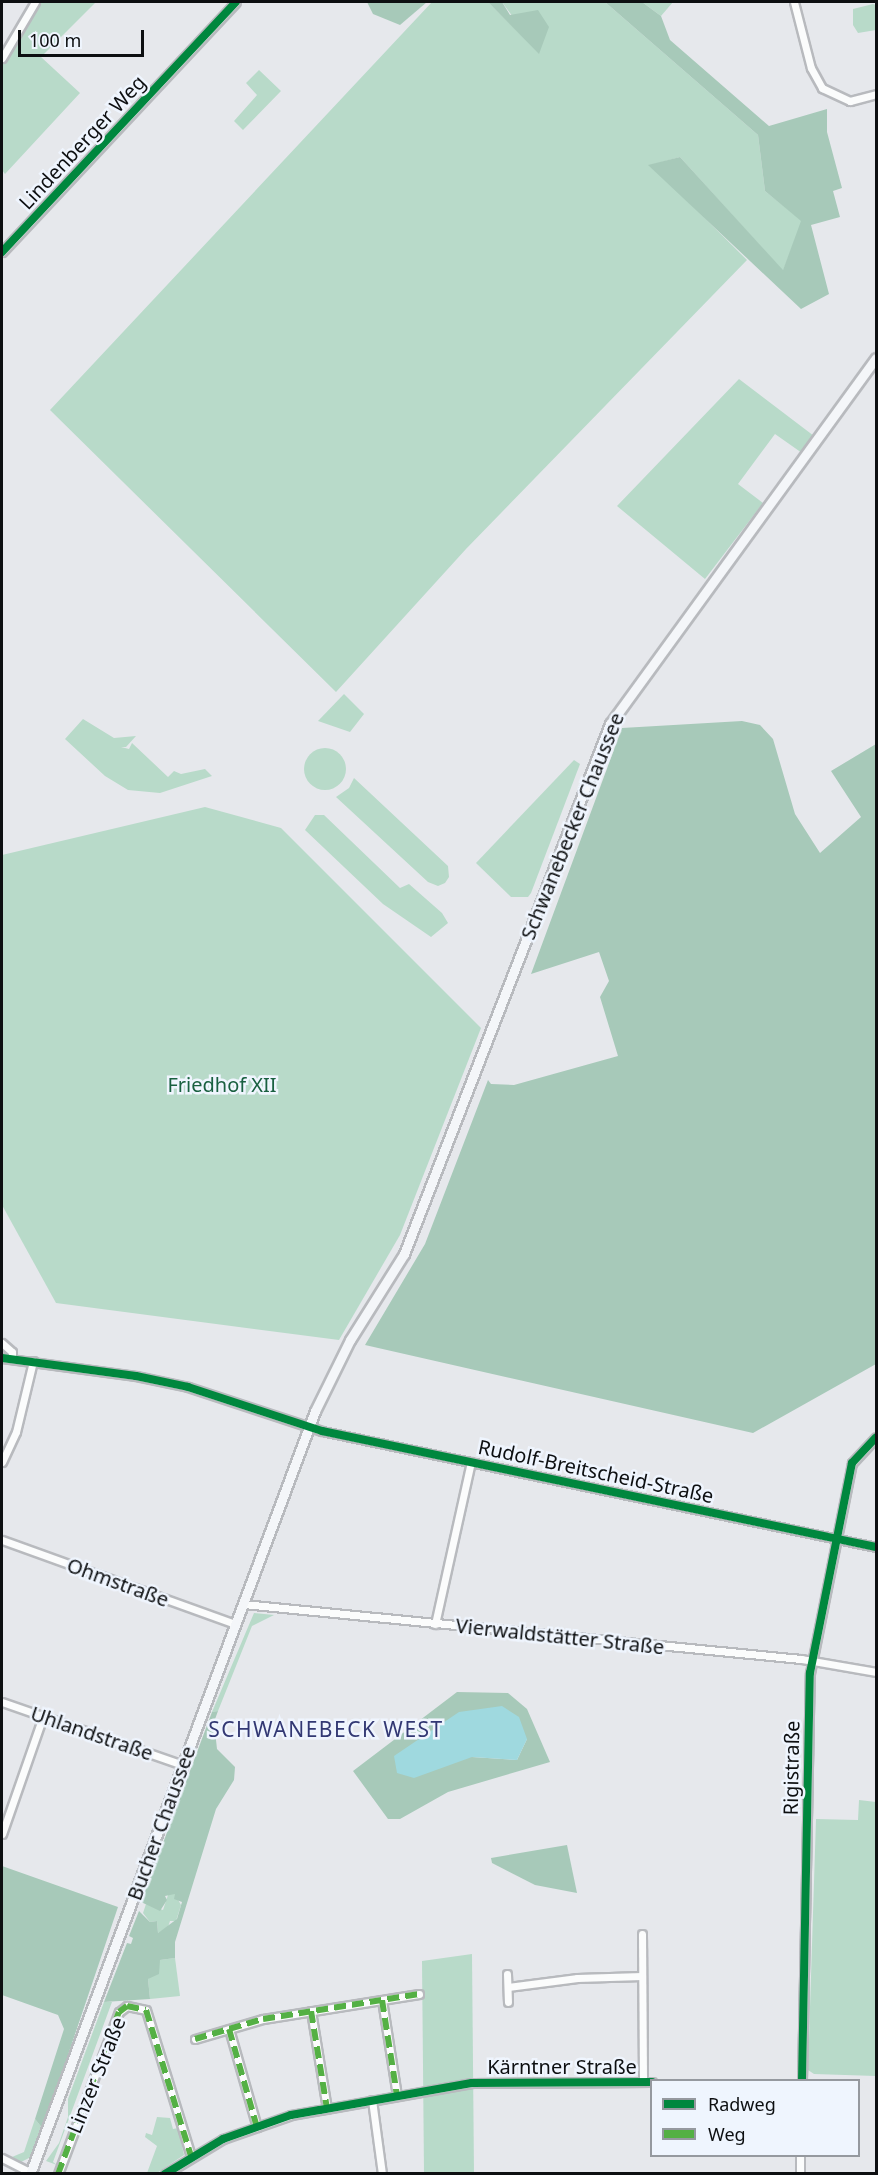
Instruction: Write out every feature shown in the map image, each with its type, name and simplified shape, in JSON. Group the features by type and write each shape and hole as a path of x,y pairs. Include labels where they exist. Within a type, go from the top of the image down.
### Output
{"main road":[{"name":"Schwanebecker Chaussee","path":"350,1340 404,1254 615,715 876,358"},
{"name":"Bucher Chaussee","path":"31,2173 310,1425 350,1340"}],"street":[{"path":"2,58 35,2"},
{"name":"Lindenberger Weg","path":"2,252 236,2"},
{"path":"794,2 810,68 822,88 850,101 876,94"},
{"path":"2,1343 12,1352 12,1359"},
{"name":"Rudolf-Breitscheid-Straße","path":"2,1358 178,1385 310,1425 471,1462 876,1547"},
{"path":"2,1462 16,1432 33,1361"},
{"name":"Rigistraße","path":"802,2079 812,1661 854,1460 876,1437"},
{"path":"435,1624 471,1462"},
{"name":"Ohmstraße","path":"2,1540 235,1624"},
{"name":"Vierwaldstätter Straße","path":"243,1604 812,1661 876,1672"},
{"name":"Uhlandstraße","path":"2,1702 183,1765"},
{"path":"2,1834 43,1716"},
{"path":"642,1934 647,2082"},
{"path":"507,1974 508,2002"},
{"path":"508,1987 578,1978 642,1976"},
{"path":"195,2040 228,2029 311,2011 419,1994"},
{"path":"382,2000 397,2096"},
{"name":"Linzer Straße","path":"58,2174 119,2012 127,2006 146,2010 191,2157"},
{"path":"311,2011 327,2109"},
{"path":"228,2029 257,2127"},
{"name":"Kärntner Straße","path":"165,2174 223,2139 257,2127 372,2100 472,2083 647,2082"},
{"path":"372,2100 382,2174"},
{"path":"800,2157 800,2174"},
{"path":"2,2158 31,2173"}],"green space":[{"path":"37,2 96,2 41,57 80,93 5,174 2,170 2,63"},
{"path":"367,2 427,2 400,25 373,14"},
{"path":"432,2 488,2 539,53 502,2 605,2 758,135 765,191 802,221 783,271 680,157 651,165 747,260 466,549 336,692 50,410"},
{"path":"488,2 502,2 510,15 538,10 549,27 539,54"},
{"path":"605,2 642,2 661,16 670,40 769,126 827,109 827,132 842,188 833,191 840,217 811,225 829,294 801,309 648,165 680,157 783,270 801,221 765,191 758,135"},
{"path":"642,2 673,2 661,16"},
{"path":"876,5 876,30 858,33 853,25 853,9"},
{"path":"259,70 281,91 243,130 234,121 257,95 246,83"},
{"path":"739,379 814,436 802,453 775,434 738,484 763,503 705,579 617,506"},
{"path":"344,694 364,714 350,732 318,721"},
{"path":"83,719 114,738 136,736 126,747 121,747 129,749 132,743 168,777 174,771 181,774 205,769 212,776 160,793 128,790 105,776 65,739"},
{"path":"742,721 760,725 773,739 795,814 820,853 861,817 831,771 876,744 876,1364 753,1433 365,1345 425,1244 488,1080 491,1084 514,1085 618,1056 600,997 609,981 599,952 531,974 622,728"},
{"path":"325,748 340,754 346,769 340,784 325,790 310,784 304,769 310,754"},
{"path":"574,760 580,764 531,893 528,897 511,897 476,863"},
{"path":"354,778 448,866 449,877 445,883 438,886 428,882 336,797 349,788"},
{"name":"Friedhof XII","path":"205,807 281,828 481,1028 400,1235 339,1340 56,1303 2,1205 2,855"},
{"path":"315,815 324,815 400,888 409,884 442,913 448,923 431,937 383,904 305,830"},
{"path":"254,1613 274,1615 252,1626 218,1711 212,1712"},
{"path":"457,1692 508,1693 527,1709 550,1762 448,1792 400,1819 388,1819 353,1771","holes":["527,1739 517,1760 472,1757"]},
{"path":"218,1711 214,1722 217,1749 235,1767 234,1780 216,1809 175,1942 175,1958 160,1960 159,1974 148,1979 150,1999 104,2002 127,1943 131,1944 133,1938 129,1936 139,1911 150,1922 157,1921 158,1933 177,1919 182,1902 174,1899 175,1894 165,1896 167,1900 160,1911 141,1902 212,1712"},
{"path":"859,1800 876,1802 876,2076 814,2074 808,2070 816,1819 858,1820"},
{"path":"567,1845 577,1893 535,1885 492,1863 491,1858"},
{"path":"2,1866 118,1907 43,2129 35,2119 64,2029 58,2015 2,1995"},
{"path":"169,1892 175,1894 181,1905 176,1921 170,1921 168,1927 158,1933 157,1921 150,1922 143,1913 146,1904 163,1910"},
{"path":"472,1954 474,2173 424,2173 422,1961"},
{"path":"175,1958 180,1996 150,1999 148,1979 160,1960"},
{"path":"104,2002 112,2002 53,2162 57,2165 46,2161 59,2143 68,2117 68,2099"},
{"path":"157,2117 170,2118 173,2129 178,2128 184,2155 157,2173 147,2173 157,2146 145,2137 146,2133 152,2135"},
{"path":"35,2119 43,2129 33,2156 21,2162 12,2157 24,2152"}],"water":[{"path":"502,1706 519,1717 527,1739 517,1760 472,1757 414,1778 397,1773 394,1756 459,1712"}],"marked path":[{"path":"195,2039 263,2019 419,1994"},
{"path":"382,2000 397,2096"},
{"path":"58,2174 119,2012 127,2006 146,2010 191,2156"},
{"path":"311,2011 327,2109"},
{"path":"229,2029 257,2127"}],"cycle path":[{"path":"2,252 236,2"},
{"path":"2,1358 136,1376 188,1387 322,1431 876,1547"},
{"path":"802,2079 810,1673 852,1463 876,1437"},
{"path":"165,2174 223,2139 291,2115 472,2083 650,2082"}],"district":[{"name":"SCHWANEBECK WEST","path":"326,1729"}]}
